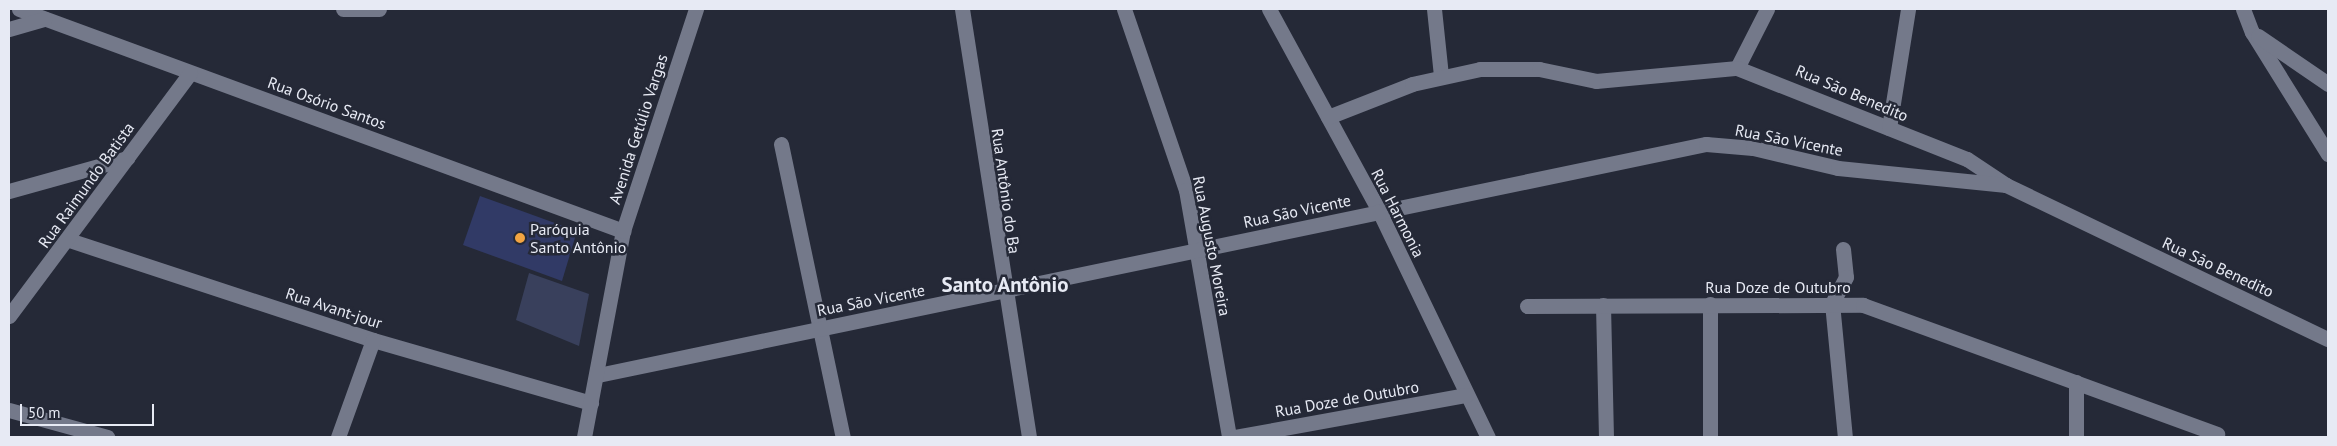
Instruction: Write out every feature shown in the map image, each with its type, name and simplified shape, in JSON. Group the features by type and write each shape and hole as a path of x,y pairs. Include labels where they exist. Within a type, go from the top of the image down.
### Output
{"street":[{"name":"Rua Osório Santos","path":"20,9 623,231"},
{"path":"343,9 379,9"},
{"name":"Avenida Getúlio Vargas","path":"584,437 598,375 623,231 696,9"},
{"name":"Rua Antônio do Ba","path":"962,9 1004,292 1029,437"},
{"name":"Rua Augusto Moreira","path":"1124,9 1186,190 1229,437"},
{"name":"Rua Harmonia","path":"1268,9 1379,211 1466,395 1488,437"},
{"path":"1434,9 1441,76"},
{"path":"1737,68 1767,9"},
{"path":"1889,128 1908,9"},
{"path":"2243,9 2252,32 2328,154"},
{"path":"9,29 45,19"},
{"path":"2252,32 2328,84"},
{"name":"Rua São Benedito","path":"1328,117 1441,76 1480,69 1540,69 1596,81 1737,68 1967,159 2006,186 2328,339"},
{"name":"Rua Raimundo Batista","path":"9,316 69,240 190,73"},
{"path":"781,144 818,328 843,437"},
{"name":"Rua São Vicente","path":"598,375 818,328 1004,292 1379,211 1706,144 1752,148 1838,168 2006,186"},
{"path":"9,191 127,158"},
{"name":"Rua Avant-jour","path":"69,240 373,340 591,403"},
{"path":"1843,249 1846,277 1832,303 1845,437"},
{"name":"Rua Doze de Outubro","path":"1526,306 1832,303 1863,305 2217,434"},
{"path":"1710,304 1710,437"},
{"path":"1603,305 1606,437"},
{"path":"338,437 373,340"},
{"path":"2076,382 2076,437"},
{"name":"Rua Doze de Outubro","path":"1235,437 1466,395"},
{"path":"9,410 107,437"}],"shaded area":[{"path":"529,273 589,294 579,346 516,320"}],"building":[{"name":"Paróquia Santo Antônio","path":"480,196 577,231 562,281 463,245"}],"place":[{"name":"Paróquia Santo Antônio","path":"520,238"}],"district":[{"name":"Santo Antônio","path":"1005,285"}]}
